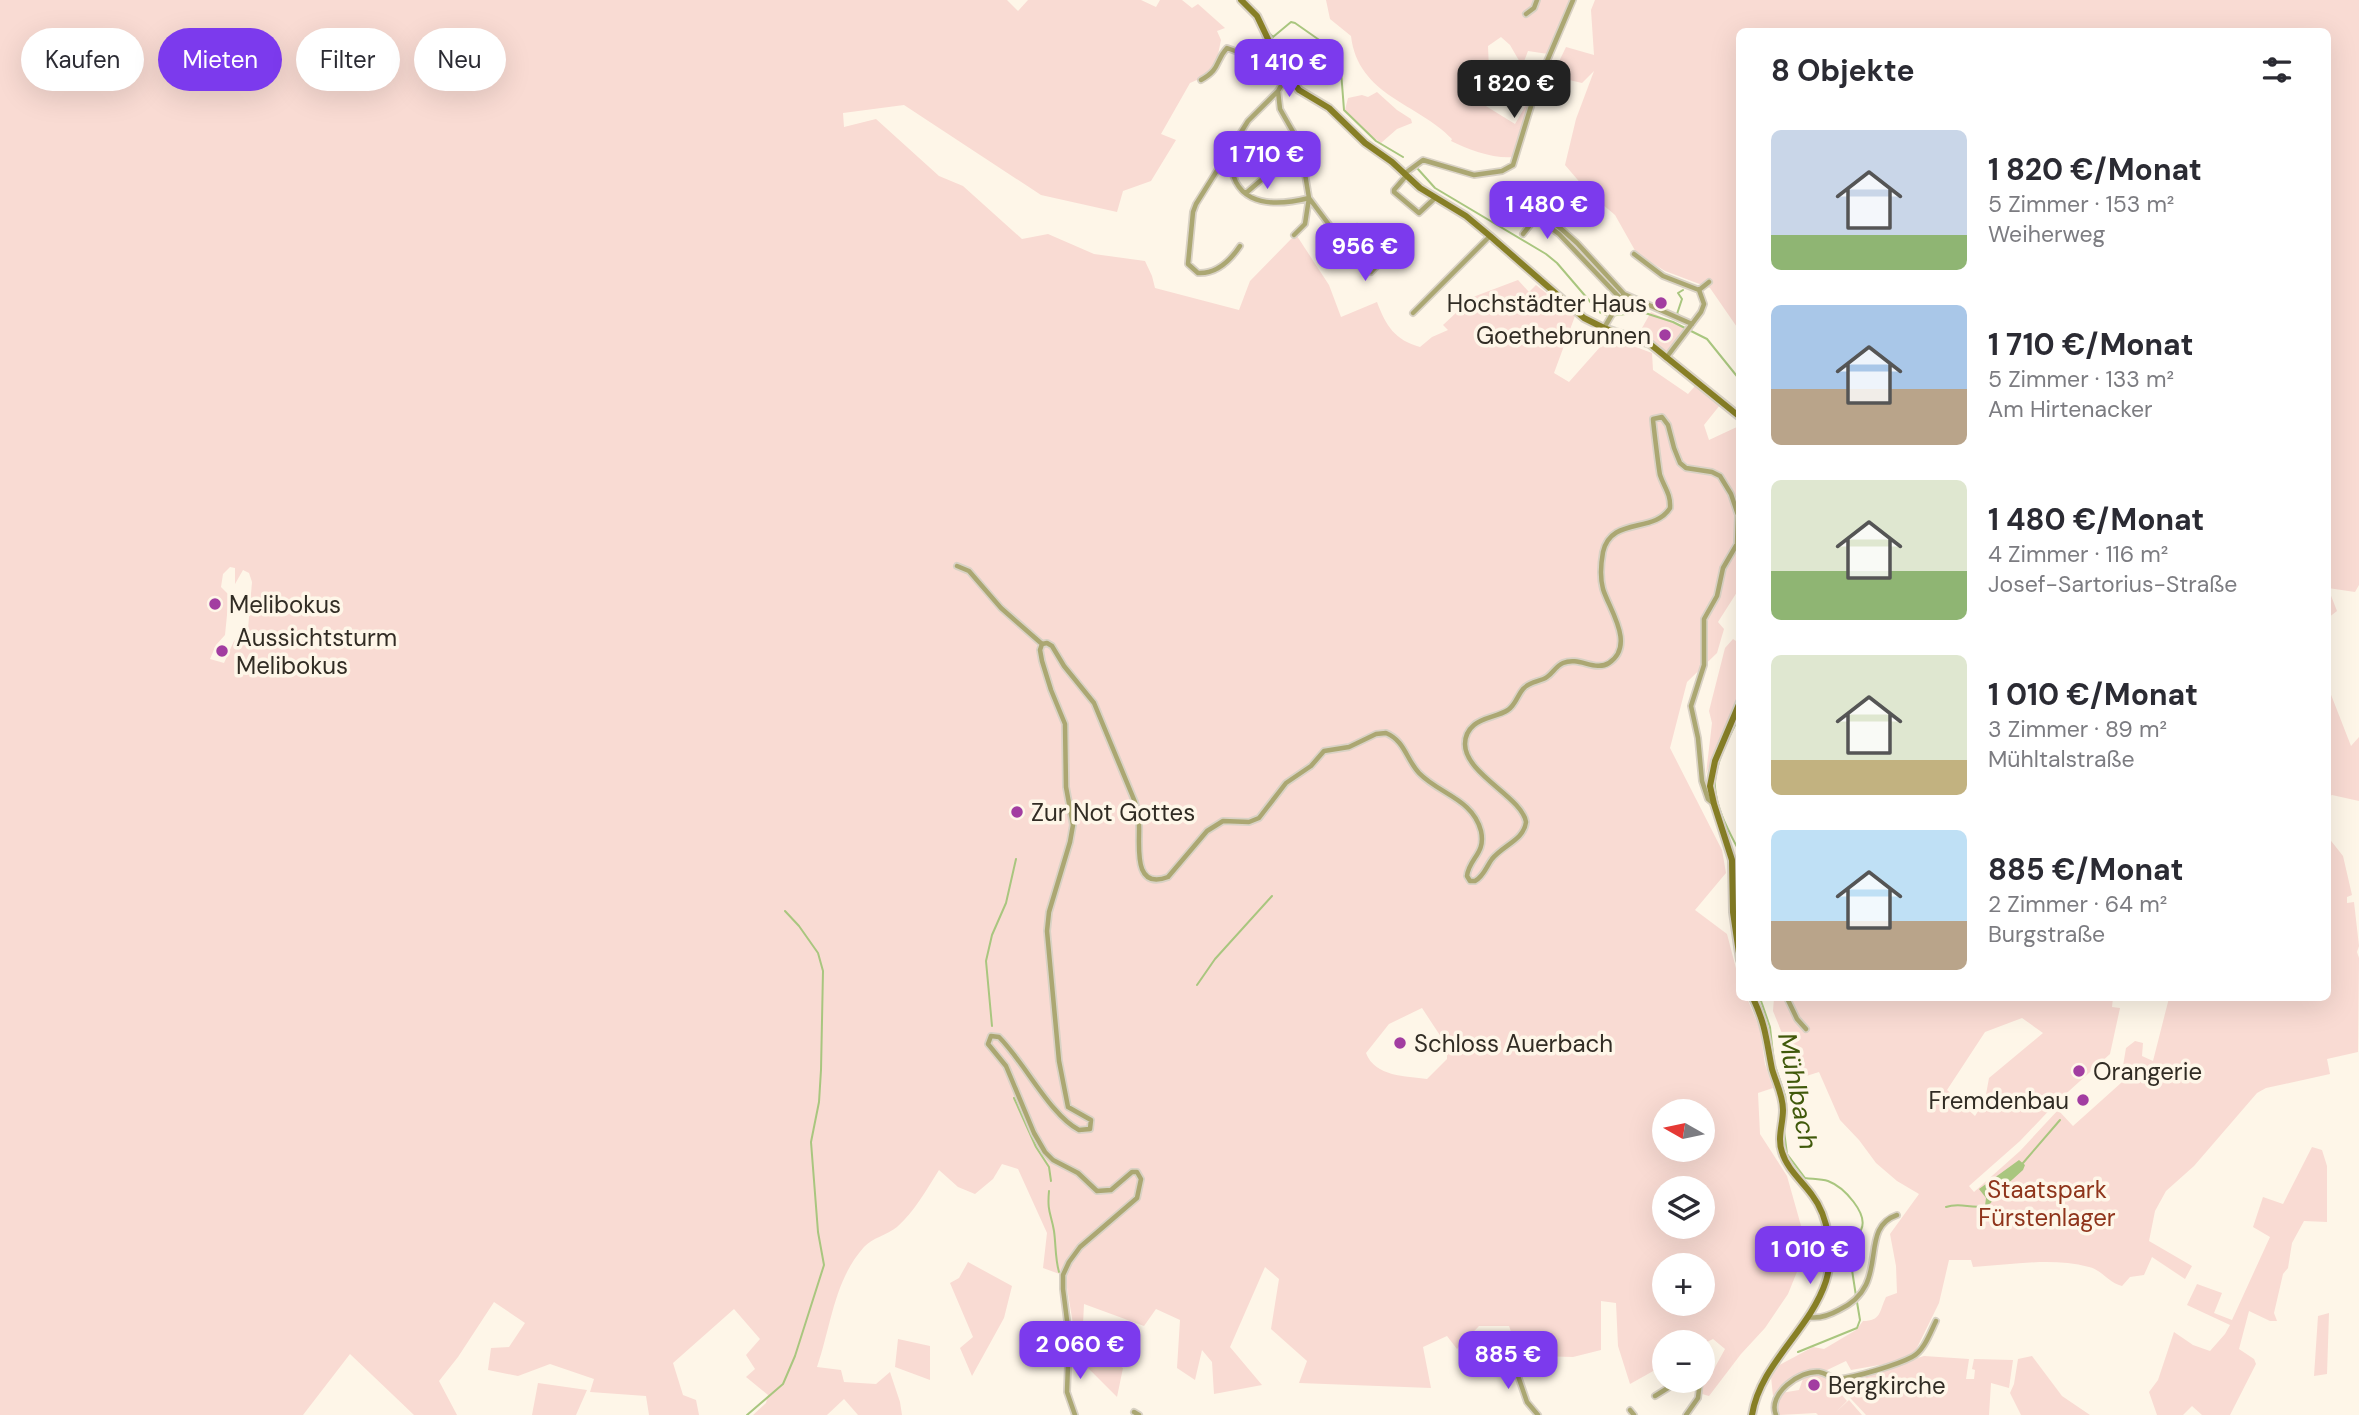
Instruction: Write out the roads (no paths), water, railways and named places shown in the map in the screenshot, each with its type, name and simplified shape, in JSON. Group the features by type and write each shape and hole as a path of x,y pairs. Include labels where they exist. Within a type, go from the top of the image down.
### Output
{"main road":[{"path":"1241,0 1257,16 1279,62 1299,90 1329,108 1364,143 1434,199 1466,216 1584,318 1645,342 1736,414"},
{"path":"1736,712 1713,767 1710,786 1732,860 1732,898 1736,930"},
{"path":"1752,1415 1761,1385 1821,1296 1827,1277 1829,1239 1815,1198 1782,1154 1781,1096 1764,1023 1753,1001"}],"street":[{"path":"1526,14 1534,8 1537,0"},
{"path":"1434,199 1419,213 1394,190 1405,175 1423,160 1474,176 1502,172 1513,165 1539,80 1573,0"},
{"path":"1201,80 1217,69 1227,48 1238,52 1244,69 1252,79 1279,62"},
{"path":"1240,246 1224,265 1208,273 1198,273 1190,267 1188,259 1193,212 1231,145 1260,106 1278,91 1288,74"},
{"path":"1278,91 1280,109 1300,144 1309,198 1305,224 1294,234"},
{"path":"1231,145 1230,164 1234,178 1246,193 1268,204 1309,198"},
{"path":"1220,163 1230,164"},
{"path":"1246,193 1274,169 1279,168"},
{"path":"1523,234 1541,211 1552,186"},
{"path":"1309,198 1336,234 1371,272 1388,255 1357,227"},
{"path":"1499,198 1536,217 1623,296 1690,328"},
{"path":"1541,211 1577,243 1623,296"},
{"path":"1413,313 1490,236"},
{"path":"1573,248 1577,243"},
{"path":"1634,254 1663,276 1699,290 1704,304 1690,328 1666,358"},
{"path":"1699,290 1709,282"},
{"path":"1604,328 1623,296"},
{"path":"957,566 969,571 1001,608 1042,644 1052,646 1064,666 1088,693 1100,713 1135,802 1139,819 1140,864 1150,878 1159,880 1168,877 1207,831 1219,823 1248,822 1259,818 1286,783 1328,750 1349,747 1381,733 1396,739 1420,775 1458,799 1476,820 1481,831 1481,847 1467,870 1466,876 1472,881 1480,878 1492,858 1523,833 1527,822 1522,811 1491,783 1470,759 1465,746 1468,732 1476,723 1510,708 1524,688 1545,679 1560,664 1578,661 1601,666 1614,659 1619,646 1620,630 1602,586 1604,551 1608,541 1619,530 1653,521 1663,516 1670,508 1669,494 1658,468 1653,419 1659,416 1668,425 1680,463 1686,468 1718,474 1731,494 1736,509"},
{"path":"1714,804 1708,799 1702,781 1692,700 1704,665 1704,618 1717,596 1723,568 1736,546"},
{"path":"1042,644 1040,650 1045,671 1067,733 1066,787 1073,825 1048,922 1056,1035 1066,1102 1071,1110 1091,1120 1090,1129 1079,1130 1061,1117 999,1037 993,1035 988,1044 1003,1060 1039,1143 1049,1156 1078,1173 1097,1191 1111,1190 1132,1172 1137,1172 1141,1179 1137,1198 1080,1247 1063,1275 1062,1289 1069,1336 1067,1392 1075,1415"},
{"path":"1788,1001 1797,1019 1806,1029"},
{"path":"1807,1317 1816,1318 1837,1312 1857,1300 1872,1271 1876,1234 1880,1225 1896,1215"},
{"path":"1776,1415 1774,1402 1781,1390 1805,1374 1818,1371 1835,1380 1913,1357 1922,1348 1936,1321"},
{"path":"1508,1347 1527,1402 1538,1415"},
{"path":"1655,1396 1660,1393"},
{"path":"1686,1415 1699,1393"},
{"path":"1630,1409 1634,1415"}],"waterway":[{"name":"Mühlbach","path":"1268,32 1273,37 1291,22 1295,23 1335,51 1340,58 1344,110 1376,141 1403,157"},
{"name":"Mühlbach","path":"1417,168 1435,188 1546,254 1599,312 1609,316 1642,312 1673,322 1707,339 1736,375"},
{"path":"1679,315 1677,314 1682,299 1678,293 1683,290"},
{"name":"Mühlbach","path":"1736,723 1720,759 1715,778 1721,812 1736,845"},
{"path":"992,1026 986,961 992,935 1006,903 1016,859"},
{"path":"1197,985 1215,959 1272,896"},
{"path":"747,1415 783,1384 795,1356 824,1265 818,1232 811,1142 819,1102 823,971 818,953 785,911"},
{"name":"Mühlbach","path":"1761,1001 1770,1027 1774,1063 1786,1098 1786,1108"},
{"path":"1014,1098 1036,1147 1049,1167 1051,1181"},
{"path":"2023,1163 2060,1120"},
{"name":"Mühlbach","path":"1784,1131 1787,1154 1805,1178 1834,1184 1848,1195 1858,1209 1863,1224 1861,1230 1845,1235 1843,1242 1852,1270 1856,1296"},
{"path":"1049,1191 1059,1272"},
{"path":"1946,1207 1985,1206"},
{"name":"Mühlbach","path":"1798,1352 1857,1328 1860,1320 1857,1302"}],"place":[{"name":"Hochstädter Haus","path":"1661,303"},
{"name":"Goethebrunnen","path":"1665,335"},
{"name":"Melibokus","path":"215,604"},
{"name":"Aussichtsturm Melibokus","path":"222,651"},
{"name":"Zur Not Gottes","path":"1017,812"},
{"name":"Schloss Auerbach","path":"1400,1043"},
{"name":"Orangerie","path":"2079,1071"},
{"name":"Fremdenbau","path":"2083,1100"},
{"name":"Bergkirche","path":"1814,1385"}],"park label":[{"name":"Staatspark Fürstenlager","path":"2047,1203"}]}
